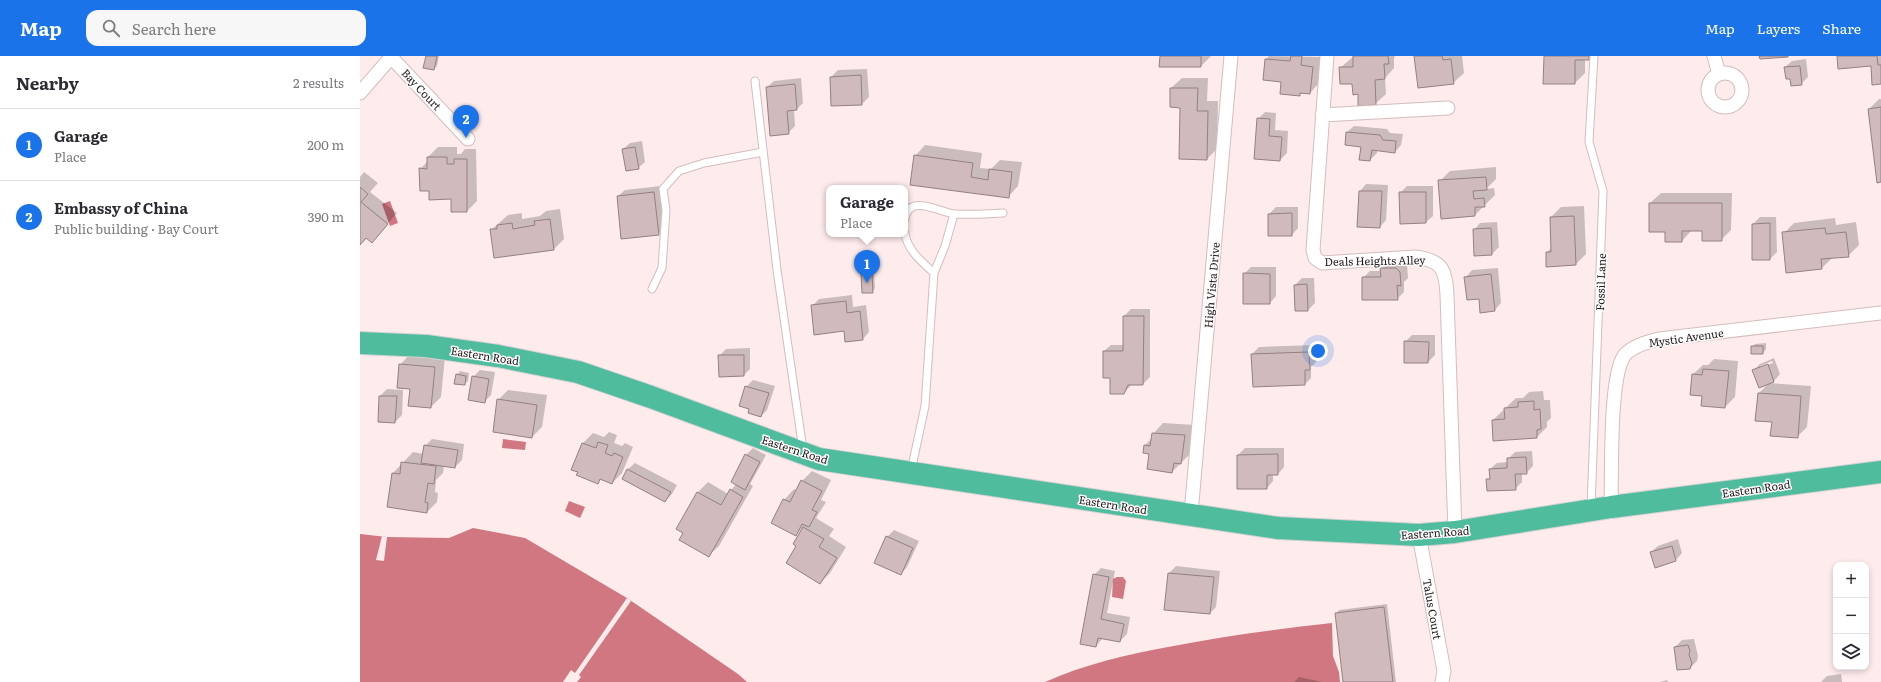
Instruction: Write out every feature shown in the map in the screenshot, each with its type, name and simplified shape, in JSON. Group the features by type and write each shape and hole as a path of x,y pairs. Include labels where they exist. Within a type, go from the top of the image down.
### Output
{"highway":[{"name":"Eastern Road","path":"360,343 426,346 498,356 578,372 652,397 819,459 1278,528 1419,535 1455,532 1601,509 1881,472"}],"street":[{"path":"360,93 391,56"},
{"name":"Bay Court","path":"391,56 468,139"},
{"name":"High Vista Drive","path":"1191,514 1231,56"},
{"name":"Deals Heights Alley","path":"1327,56 1312,250 1315,258 1322,263 1415,257 1429,258 1441,266 1446,282 1455,532"},
{"path":"1714,56 1719,74"},
{"path":"1322,115 1448,108"},
{"name":"Mystic Avenue","path":"1601,509 1618,365 1625,354 1646,342 1659,339 1881,313"},
{"name":"Talus Court","path":"1419,535 1444,671 1442,682"}],"lane":[{"name":"Fossil Lane","path":"1594,56 1589,142 1603,191 1601,509"},
{"path":"755,81 777,270 804,454"},
{"path":"652,289 662,268 666,210 663,189 679,171 704,163 763,152"},
{"path":"908,212 914,207 924,206 939,208 954,214 1003,213"},
{"path":"911,473 925,406 934,273 945,246 954,214"},
{"path":"906,237 916,256 934,273"}],"shaded area":[{"path":"390,201 398,223 390,226 382,204"},
{"path":"503,439 526,442 525,450 502,448"},
{"path":"569,501 585,507 580,518 565,511"},
{"path":"473,528 525,538 627,598 738,674 747,682 360,682 360,534 387,537 449,538"},
{"path":"1123,577 1126,581 1123,599 1112,597 1113,579"},
{"path":"1332,623 1333,656 1339,672 1340,682 1045,682 1090,665 1152,650 1270,630"}],"pier":[{"path":"382,536 387,537 384,561 376,560"},
{"path":"627,598 631,601 579,675 581,677 577,682 563,682 571,670 575,673"}],"building":[{"path":"426,56 437,56 434,70 423,68"},
{"path":"1160,56 1201,56 1201,67 1159,67"},
{"path":"1291,56 1302,56 1301,65 1313,67 1310,94 1300,93 1300,96 1280,94 1281,82 1263,80 1265,59 1290,61"},
{"path":"1353,56 1388,56 1389,64 1384,64 1385,79 1375,80 1376,105 1358,106 1358,94 1353,95 1352,84 1340,84 1339,67 1353,67"},
{"path":"1414,56 1442,56 1443,60 1451,59 1454,84 1418,88"},
{"path":"1544,56 1589,56 1589,60 1575,60 1575,84 1543,84"},
{"path":"1759,56 1788,56 1788,57 1760,59"},
{"path":"1837,56 1877,56 1878,65 1881,65 1881,84 1872,85 1871,66 1838,69"},
{"path":"1800,66 1802,85 1791,86 1790,79 1786,79 1784,67"},
{"path":"861,75 862,105 831,106 830,77"},
{"path":"795,84 797,110 787,111 789,134 770,136 766,87"},
{"path":"1170,88 1198,88 1197,111 1208,111 1207,160 1179,159 1180,108 1170,107"},
{"path":"1881,107 1881,182 1877,183 1868,109"},
{"path":"1257,118 1270,119 1269,136 1282,137 1280,161 1254,159"},
{"path":"1346,132 1380,135 1383,140 1396,141 1395,153 1372,150 1370,161 1359,160 1361,147 1345,145"},
{"path":"635,147 639,169 626,171 622,149"},
{"path":"914,155 973,163 971,177 988,180 989,169 1012,172 1009,198 910,185"},
{"path":"427,157 447,157 447,164 454,164 454,159 467,159 467,212 451,212 451,199 429,200 429,191 420,191 419,168 427,169"},
{"path":"1486,177 1487,190 1473,191 1474,199 1484,198 1485,207 1475,207 1475,216 1441,219 1438,180"},
{"path":"360,187 368,194 361,202 388,224 372,243 366,238 360,245"},
{"path":"1359,191 1382,191 1380,228 1357,227"},
{"path":"654,192 659,235 621,239 617,196"},
{"path":"1399,192 1426,192 1426,223 1400,224"},
{"path":"1649,203 1722,203 1722,241 1702,241 1702,231 1682,231 1682,242 1665,242 1665,232 1649,232"},
{"path":"1292,213 1292,236 1268,236 1268,214"},
{"path":"1574,216 1576,265 1546,267 1546,252 1551,252 1550,217"},
{"path":"550,219 554,250 494,258 490,229 497,229 497,225 512,223 513,229 535,225 534,221"},
{"path":"1770,223 1770,260 1752,260 1752,224"},
{"path":"1491,228 1492,255 1474,256 1473,229"},
{"path":"1825,228 1826,234 1846,232 1849,257 1821,259 1822,269 1786,273 1782,232"},
{"path":"1380,268 1396,268 1400,272 1401,286 1397,285 1398,300 1362,300 1362,277 1381,277"},
{"path":"1243,273 1270,274 1270,304 1243,304"},
{"path":"861,274 872,274 873,293 862,293"},
{"path":"1491,274 1495,311 1480,313 1479,299 1467,300 1464,277"},
{"path":"1307,284 1308,311 1295,311 1294,285"},
{"path":"846,301 847,313 860,311 863,340 845,342 844,331 814,335 811,305"},
{"path":"1123,316 1144,316 1143,385 1128,385 1124,394 1110,394 1110,378 1103,378 1103,351 1123,351"},
{"path":"1404,341 1429,342 1428,363 1404,363"},
{"path":"1751,346 1763,346 1763,354 1751,354"},
{"path":"1309,352 1310,370 1305,370 1305,385 1253,387 1251,354"},
{"path":"718,355 744,355 744,376 719,377"},
{"path":"399,364 435,367 431,408 408,406 410,389 397,388"},
{"path":"1768,364 1774,382 1759,388 1752,370"},
{"path":"1703,369 1729,371 1725,408 1701,406 1702,396 1690,395 1692,374 1702,375"},
{"path":"456,374 466,376 465,385 454,384"},
{"path":"472,376 489,379 485,403 468,400"},
{"path":"745,386 769,393 761,417 748,413 749,409 739,406"},
{"path":"1758,393 1801,396 1798,438 1770,436 1772,422 1755,421"},
{"path":"379,396 397,396 395,423 378,422"},
{"path":"497,399 537,405 532,438 493,432"},
{"path":"1534,401 1534,410 1540,409 1541,429 1537,430 1537,438 1493,441 1492,420 1505,419 1504,408 1518,407 1518,402"},
{"path":"1152,433 1185,435 1181,464 1174,463 1172,473 1147,469 1149,454 1143,453 1144,445 1150,446"},
{"path":"598,442 608,445 605,453 612,456 614,453 623,457 612,484 600,479 598,484 576,475 578,472 571,470 582,443 596,448"},
{"path":"424,445 458,450 455,468 421,463"},
{"path":"745,454 760,462 745,490 731,482"},
{"path":"1278,454 1278,475 1267,475 1267,489 1237,489 1237,455"},
{"path":"1526,457 1527,474 1515,474 1516,490 1487,491 1486,479 1490,479 1489,469 1507,468 1507,458"},
{"path":"401,462 436,466 434,484 428,483 425,502 428,503 427,513 387,507 392,473 400,474"},
{"path":"627,469 671,492 665,502 622,479"},
{"path":"801,480 822,491 812,510 817,512 809,527 802,524 796,536 771,523 783,499 790,502"},
{"path":"730,489 743,497 709,557 679,540 683,533 676,529 697,492 721,505"},
{"path":"803,527 824,539 819,547 837,558 820,584 786,563 796,546 793,544"},
{"path":"886,536 913,548 901,575 874,563"},
{"path":"1672,546 1676,561 1655,568 1650,552"},
{"path":"1168,573 1214,577 1210,614 1164,610"},
{"path":"1093,574 1109,577 1101,619 1124,624 1120,642 1098,638 1096,647 1080,644"},
{"path":"1384,607 1393,682 1343,682 1335,613"},
{"path":"1688,645 1692,663 1690,669 1677,670 1674,647"}],"place":[{"name":"Embassy of China","path":"466,138"},
{"name":"Garage","path":"867,283"}]}
